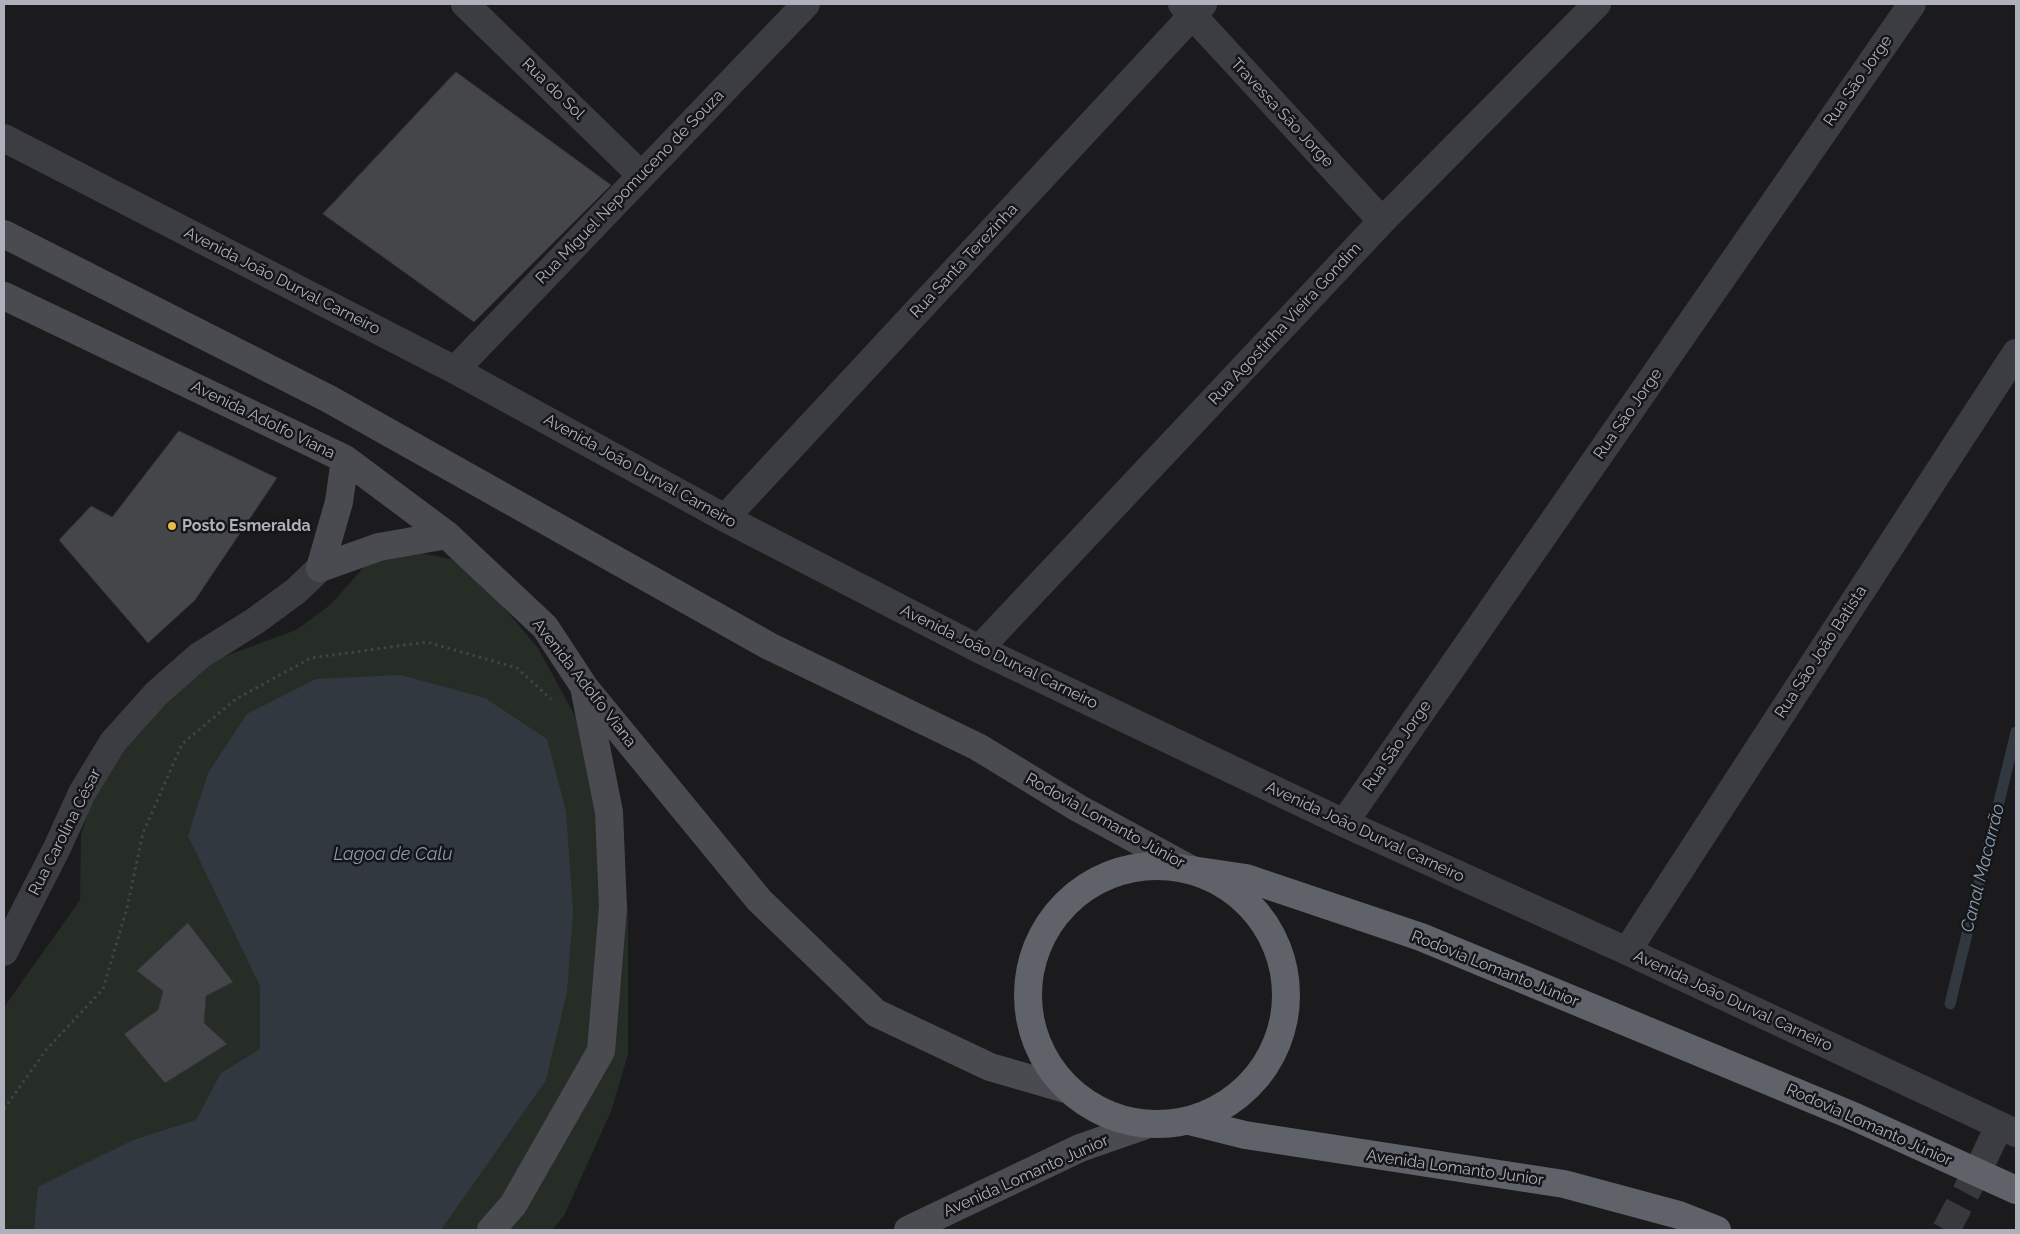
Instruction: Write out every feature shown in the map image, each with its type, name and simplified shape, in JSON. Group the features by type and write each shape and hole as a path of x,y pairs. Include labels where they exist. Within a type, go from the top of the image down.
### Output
{"highway":[{"path":"1151,865 1192,870 1229,886 1259,914 1279,950 1287,990 1282,1031 1262,1071 1230,1102 1189,1121 1146,1125 1102,1114 1066,1089 1040,1053 1027,1010 1030,966 1047,925 1075,894 1111,874 1151,865"},
{"name":"Rodovia Lomanto Júnior","path":"1192,870 1246,878 1421,937 1853,1116 2016,1190"},
{"name":"Avenida Lomanto Junior","path":"1189,1121 1265,1138 1564,1184 1678,1215 1717,1230"}],"main road":[{"name":"Rodovia Lomanto Júnior","path":"4,234 329,399 769,646 978,748 1078,808 1192,870"},
{"name":"Avenida Adolfo Viana","path":"4,296 345,459 447,535 545,627 585,688 759,900 876,1013 990,1067 1066,1089"},
{"path":"320,568 339,502 345,459"},
{"path":"320,568 379,547 447,535"},
{"path":"491,1230 514,1205 601,1051 613,907 609,812 585,688"},
{"name":"Avenida Lomanto Junior","path":"908,1230 1080,1148 1146,1125"}],"street":[{"name":"Rua do Sol","path":"465,4 641,175"},
{"name":"Rua Miguel Nepomuceno de Souza","path":"455,370 806,4"},
{"name":"Rua Agostinha Vieira Gondim","path":"979,649 1382,221 1597,4"},
{"name":"Rua São Jorge","path":"1344,823 1912,4"},
{"name":"Travessa São Jorge","path":"1193,8 1382,221"},
{"name":"Rua Santa Terezinha","path":"724,518 1193,8"},
{"name":"Avenida João Durval Carneiro","path":"4,138 455,370 724,518 979,649 1344,823 1627,951 2008,1129"},
{"name":"Rua São João Batista","path":"1627,951 2016,353"},
{"name":"Rua Carolina César","path":"4,952 57,848 82,793 113,742 156,694 199,656 296,591 320,568"},
{"path":"1983,1160 2008,1129"}],"path":[{"path":"4,1109 46,1050 103,989 127,908 143,833 182,744 236,699 311,658 427,642 517,668 557,705"}],"shaded area":[{"path":"421,553 455,560 482,582 538,648 586,736 614,824 628,911 628,1054 612,1109 564,1216 552,1230 4,1230 4,1007 80,900 81,835 95,789 125,743 170,693 220,658 296,630 330,605 366,565 389,556"}],"water":[{"name":"Lagoa de Calu","path":"401,675 485,698 547,739 566,811 573,912 567,992 546,1080 441,1230 34,1230 38,1187 133,1140 196,1120 221,1073 260,1049 260,986 188,836 208,773 247,714 316,679"}],"building":[{"path":"456,72 611,185 474,322 323,214"},
{"path":"179,431 277,478 195,600 148,643 59,540 91,506 112,517"},
{"path":"188,923 233,982 206,996 204,1023 227,1044 165,1083 124,1034 158,1010 163,991 137,971"}],"waterway":[{"name":"Canal Macarrão","path":"1950,1004 2016,732"}],"tunnel":[{"path":"1946,1230 1983,1160"}],"place":[{"name":"Posto Esmeralda","path":"172,526"}]}
